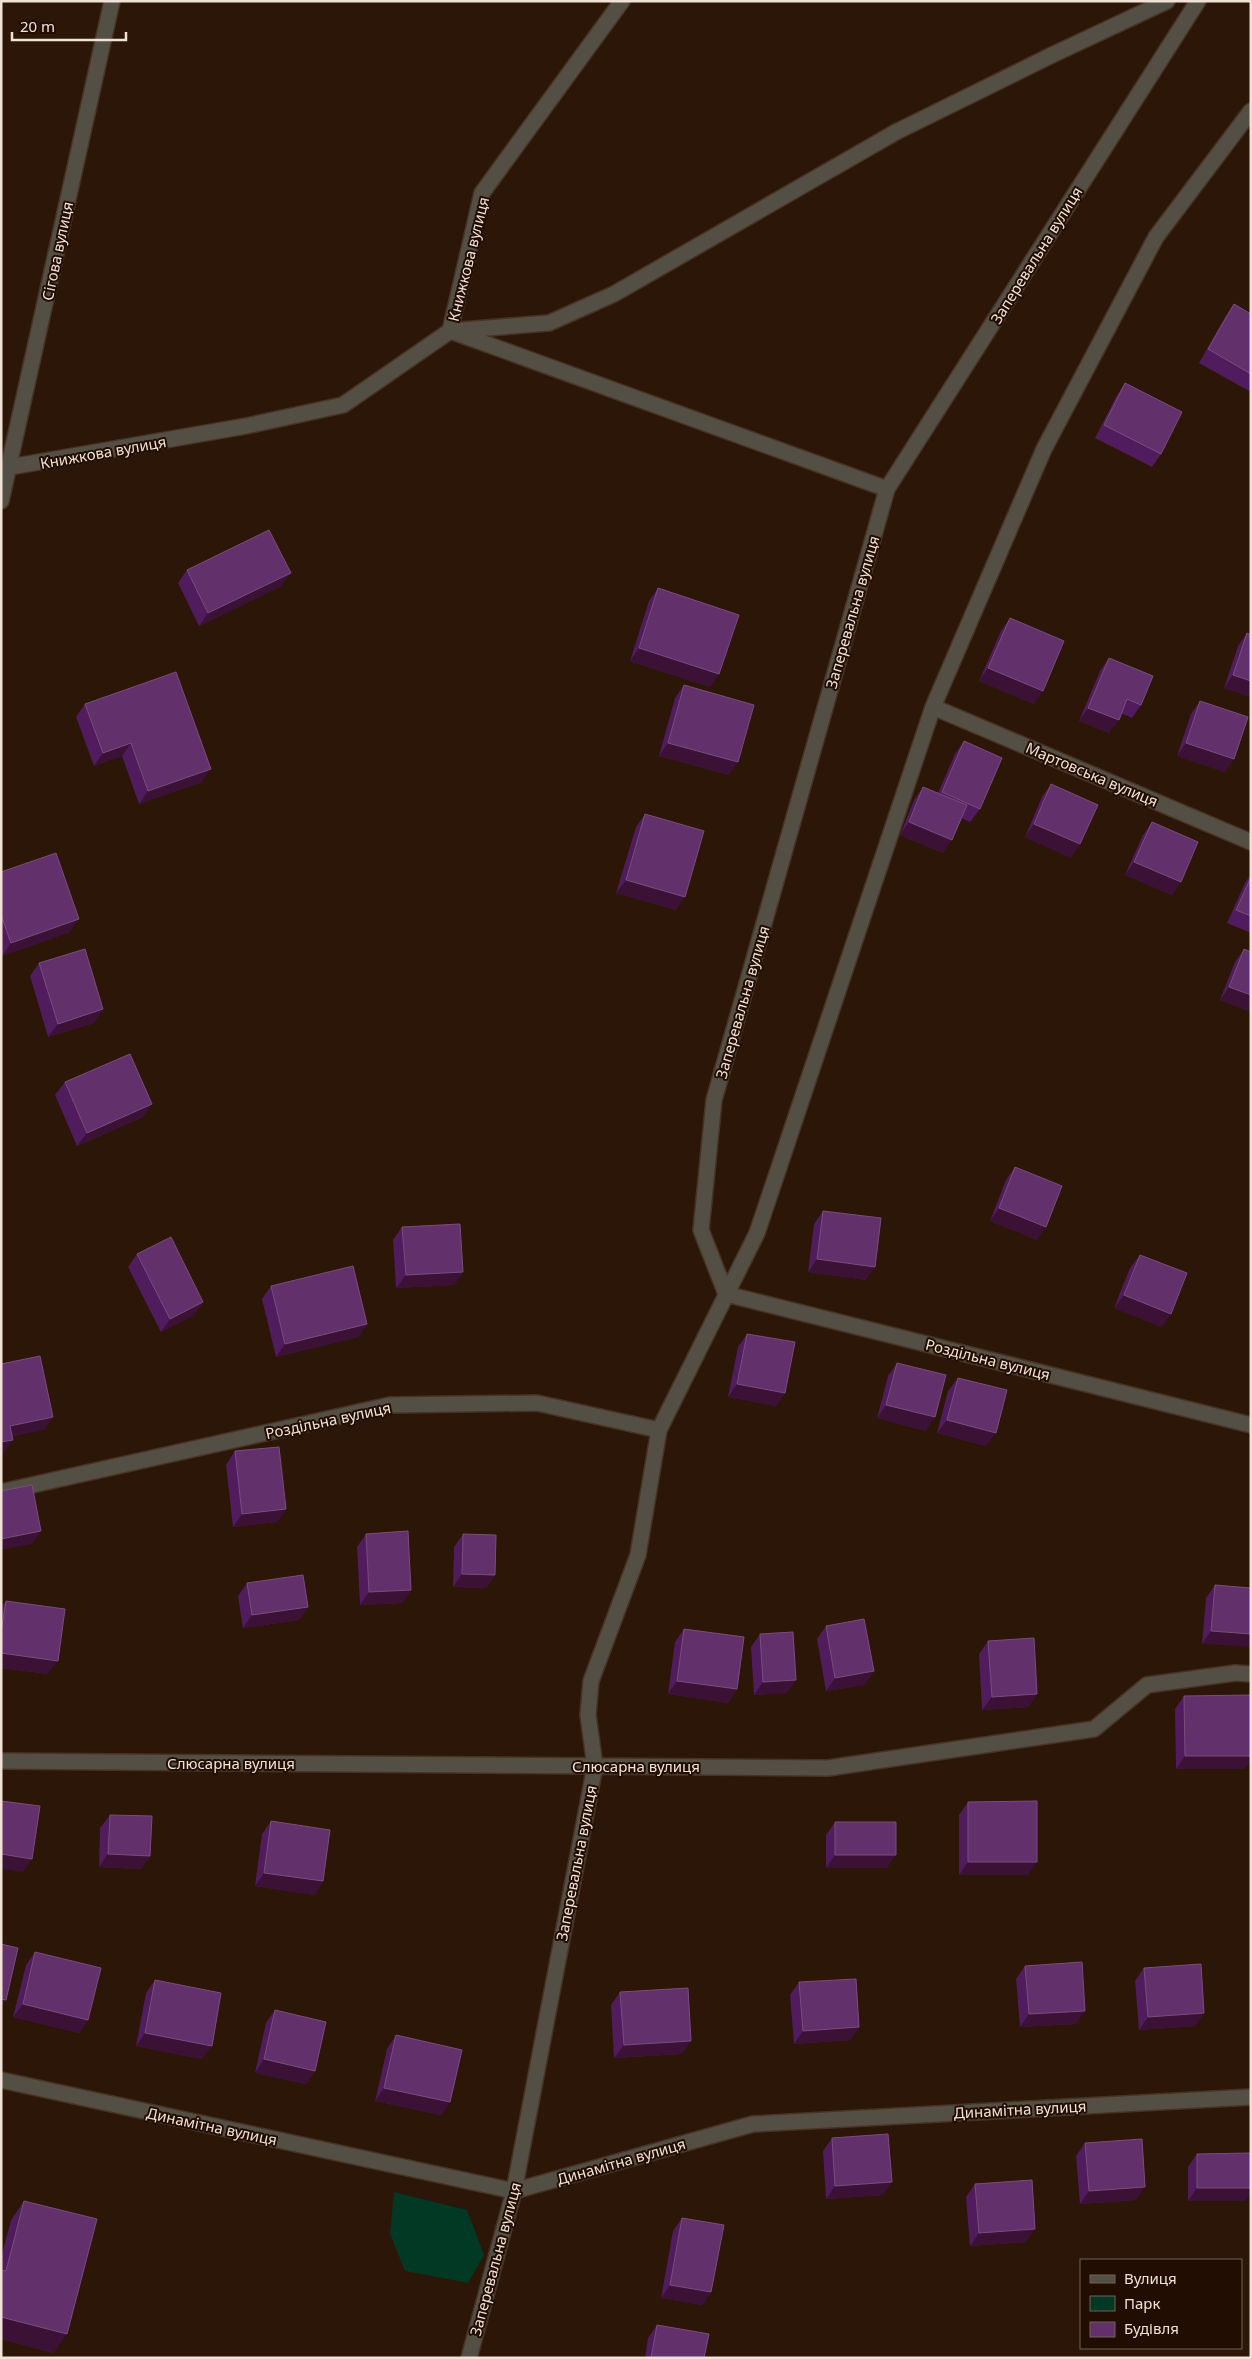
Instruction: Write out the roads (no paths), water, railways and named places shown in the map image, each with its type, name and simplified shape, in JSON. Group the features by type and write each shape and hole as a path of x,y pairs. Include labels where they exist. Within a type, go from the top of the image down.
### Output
{"street":[{"name":"Сігова вулиця","path":"1,501 112,1"},
{"name":"Книжкова вулиця","path":"10,467 246,426 343,405 450,331 482,194 622,1"},
{"path":"450,331 549,323 614,294 896,132 1052,54 1166,1"},
{"name":"Заперевальна вулиця","path":"726,1294 702,1230 714,1100 887,489 1198,1"},
{"name":"Заперевальна вулиця","path":"469,2358 514,2191 595,1766 588,1715 592,1681 638,1555 658,1430 757,1233 933,707 1044,449 1156,237 1251,111"},
{"path":"450,331 887,489"},
{"name":"Мартовська вулиця","path":"933,707 1251,842"},
{"name":"Роздільна вулиця","path":"726,1294 1251,1425"},
{"name":"Роздільна вулиця","path":"1,1492 390,1406 538,1403 658,1430"},
{"name":"Слюсарна вулиця","path":"1,1761 828,1768 1094,1730 1147,1685 1235,1672 1251,1674"},
{"name":"Динамітна вулиця","path":"1,2080 514,2191 752,2124 1251,2097"}]}
